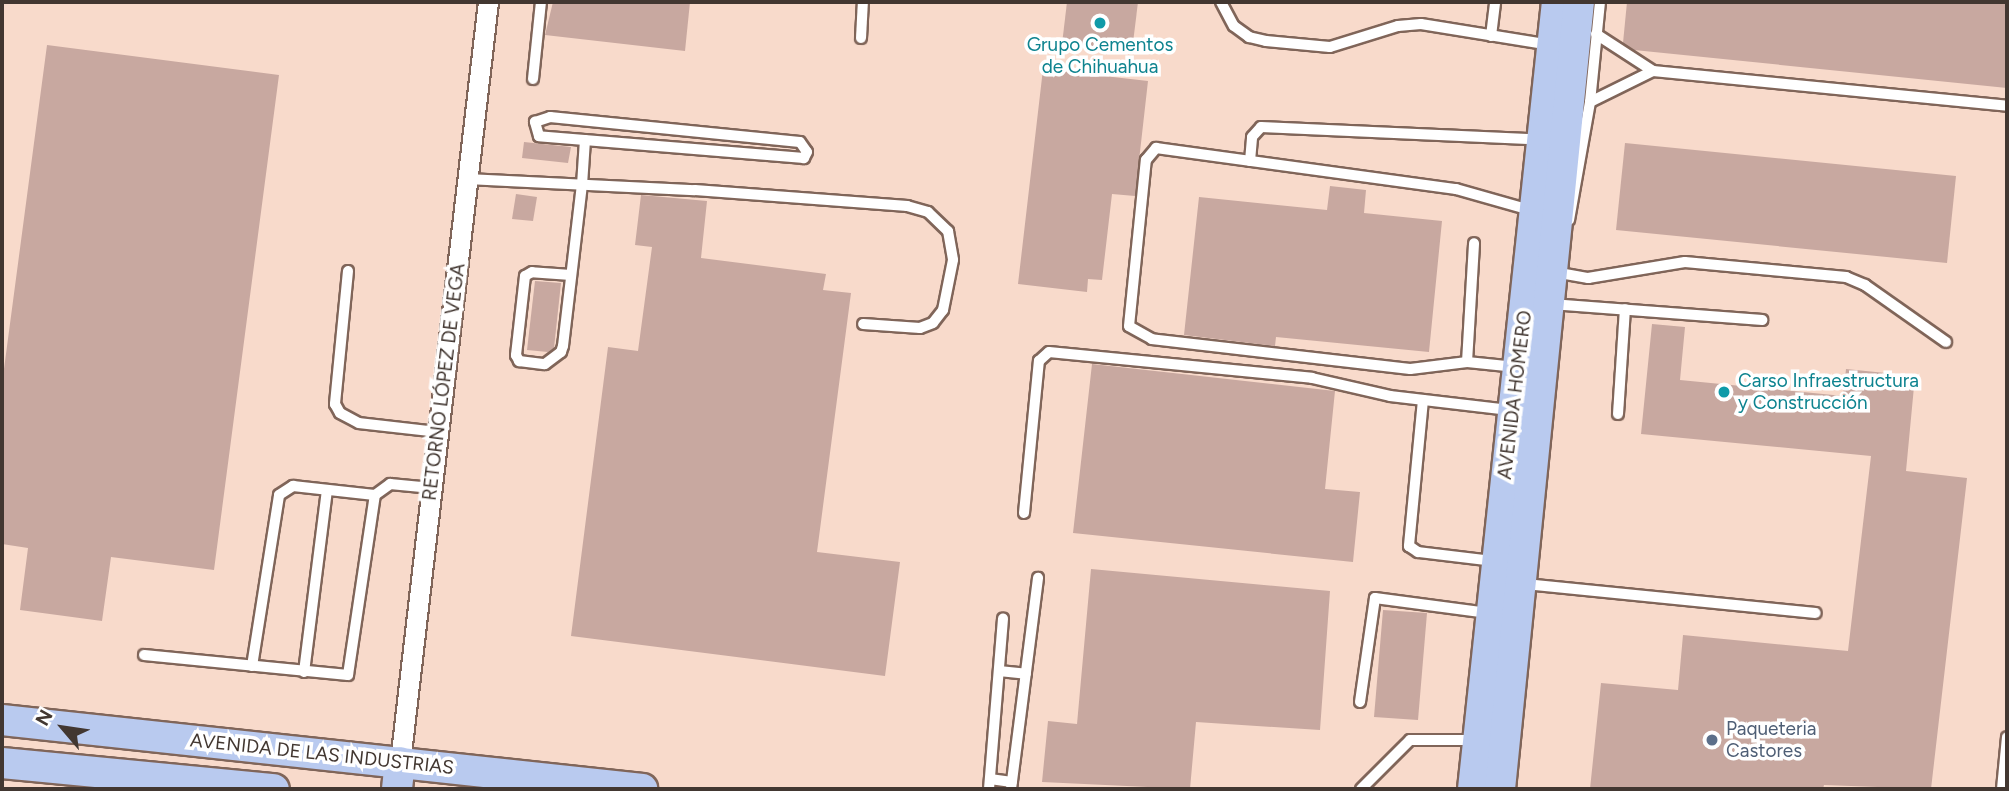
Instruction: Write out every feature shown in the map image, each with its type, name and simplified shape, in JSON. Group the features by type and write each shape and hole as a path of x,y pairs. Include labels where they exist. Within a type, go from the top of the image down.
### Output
{"main road":[{"name":"AVENIDA HOMERO","path":"1500,789 1550,304 1543,241 1557,2"},
{"name":"AVENIDA HOMERO","path":"1473,789 1518,368 1543,241 1579,2"},
{"name":"AVENIDA DE LAS INDUSTRIAS","path":"2,720 398,776 642,789"},
{"name":"AVENIDA DE LAS INDUSTRIAS","path":"2,763 274,789"}],"street":[{"name":"RETORNO LÓPEZ DE VEGA","path":"398,776 488,2"}],"lane":[{"path":"533,79 541,2"},
{"path":"861,38 863,2"},
{"path":"1221,2 1234,26 1249,37 1315,48 1411,24 1538,43"},
{"path":"1491,36 1495,2"},
{"path":"1543,241 1573,208 1590,102 1600,2"},
{"path":"1536,56 1539,31"},
{"path":"1596,34 1653,71 2007,106"},
{"path":"1590,102 1653,71"},
{"path":"550,117 800,142 807,152 804,158 585,140 539,136 535,122 550,117"},
{"path":"1530,122 1528,139 1543,241"},
{"path":"1250,161 1252,137 1261,127 1528,139"},
{"path":"571,275 535,271 525,276 516,355 522,362 545,364 561,352 571,275 582,185 585,140"},
{"path":"1518,368 1467,362 1434,370 1410,369 1152,339 1131,329 1148,154 1156,148 1456,189 1543,241 1588,278 1685,262 1846,277 1865,285 1946,342"},
{"path":"467,179 907,206 928,212 948,231 953,260 943,310 933,323 920,328 863,324"},
{"path":"1467,362 1474,243"},
{"path":"348,271 335,404 340,413 359,423 438,432"},
{"path":"1550,304 1762,320"},
{"path":"1618,414 1625,309"},
{"path":"1024,513 1039,361 1049,352 1303,377 1423,400 1513,411"},
{"path":"1423,400 1409,546 1418,552 1497,561"},
{"path":"252,666 279,495 293,486 375,495 390,484 432,488"},
{"path":"304,672 327,490"},
{"path":"144,655 344,676 351,671 375,495"},
{"path":"1003,619 989,784 1012,786 1038,578"},
{"path":"1521,583 1816,613"},
{"path":"1360,702 1375,598 1491,613"},
{"path":"999,671 1026,674"},
{"path":"2002,789 2007,737"},
{"path":"1361,789 1410,740 1478,740"}],"building":[{"path":"553,2 690,2 685,51 545,35"},
{"name":"Grupo Cementos de Chihuahua","path":"1067,2 1138,2 1132,51 1062,44"},
{"path":"1627,2 2007,2 2007,88 1634,50 1623,43"},
{"path":"47,45 279,75 214,570 111,557 102,621 20,610 28,548 2,544 2,384"},
{"path":"1043,69 1148,81 1135,196 1112,194 1102,280 1088,279 1087,292 1018,284"},
{"path":"524,142 571,147 568,163 522,158"},
{"path":"1625,143 1956,176 1947,263 1616,230"},
{"path":"1330,186 1366,190 1364,213 1442,221 1429,352 1276,337 1275,346 1184,335 1199,197 1327,210"},
{"path":"516,194 537,197 533,221 512,219"},
{"path":"641,195 707,201 701,258 826,274 823,290 851,293 817,552 900,562 885,676 571,636 608,347 638,351 652,247 635,245"},
{"path":"535,281 561,283 554,348 548,352 527,350"},
{"path":"1652,324 1685,327 1680,380 1843,396 1846,369 1915,376 1906,471 1967,478 1931,789 1824,785 1823,789 1590,789 1601,683 1678,690 1683,635 1848,651 1871,456 1641,434"},
{"path":"1092,364 1335,391 1325,489 1360,492 1353,562 1073,533"},
{"path":"1091,569 1330,591 1320,730 1196,722 1190,789 1042,782 1048,721 1077,724"},
{"path":"1383,610 1427,613 1418,720 1374,717"}],"place":[{"name":"Grupo Cementos de Chihuahua","path":"1100,23"},
{"name":"Carso Infraestructura y Construcción","path":"1724,392"},
{"name":"Paqueteria Castores","path":"1712,740"}]}
